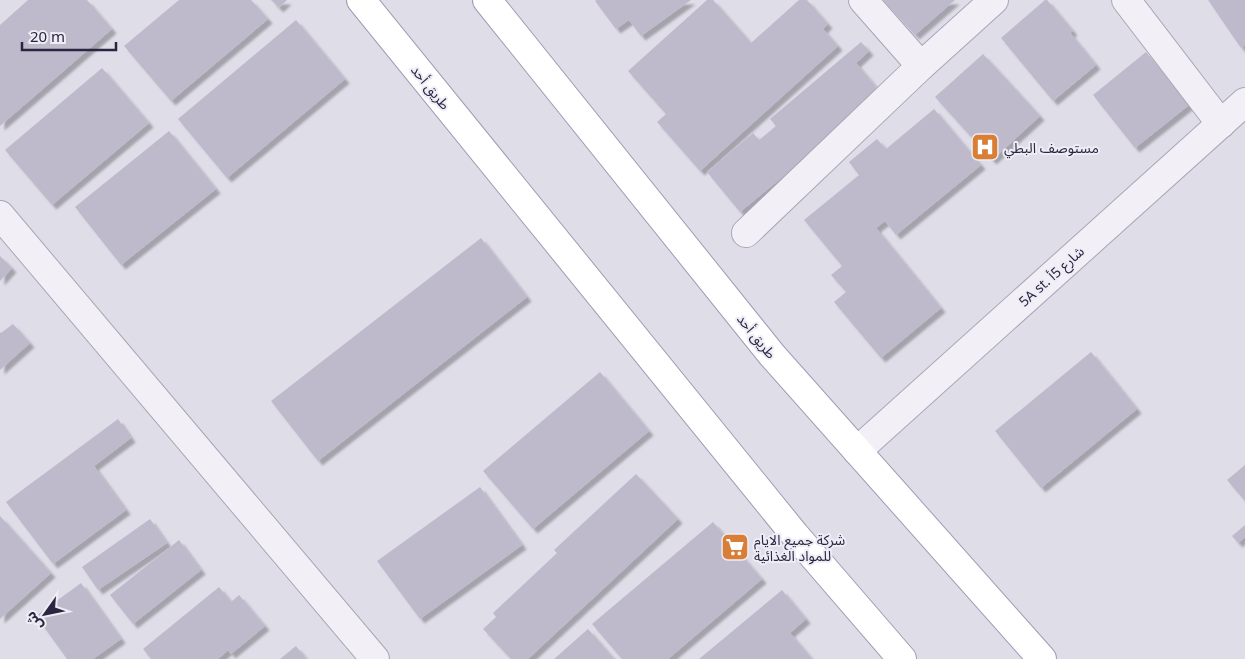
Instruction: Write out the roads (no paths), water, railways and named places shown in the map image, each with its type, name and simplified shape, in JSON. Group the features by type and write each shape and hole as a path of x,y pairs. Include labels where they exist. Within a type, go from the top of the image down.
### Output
{"main road":[{"name":"طريق أحد","path":"360,0 795,535 902,659"},
{"name":"طريق أحد","path":"487,0 772,354 1042,659"}],"street":[{"path":"863,0 921,66"},
{"path":"746,234 921,66 994,0"},
{"path":"1126,0 1221,124"},
{"name":"5A st. شارع 5أ","path":"857,451 1245,102"},
{"path":"0,215 374,659"}],"place":[{"name":"مستوصف البطي","path":"985,147"},
{"name":"شركة جميع الايام للمواد الغذائية","path":"735,547"}]}
